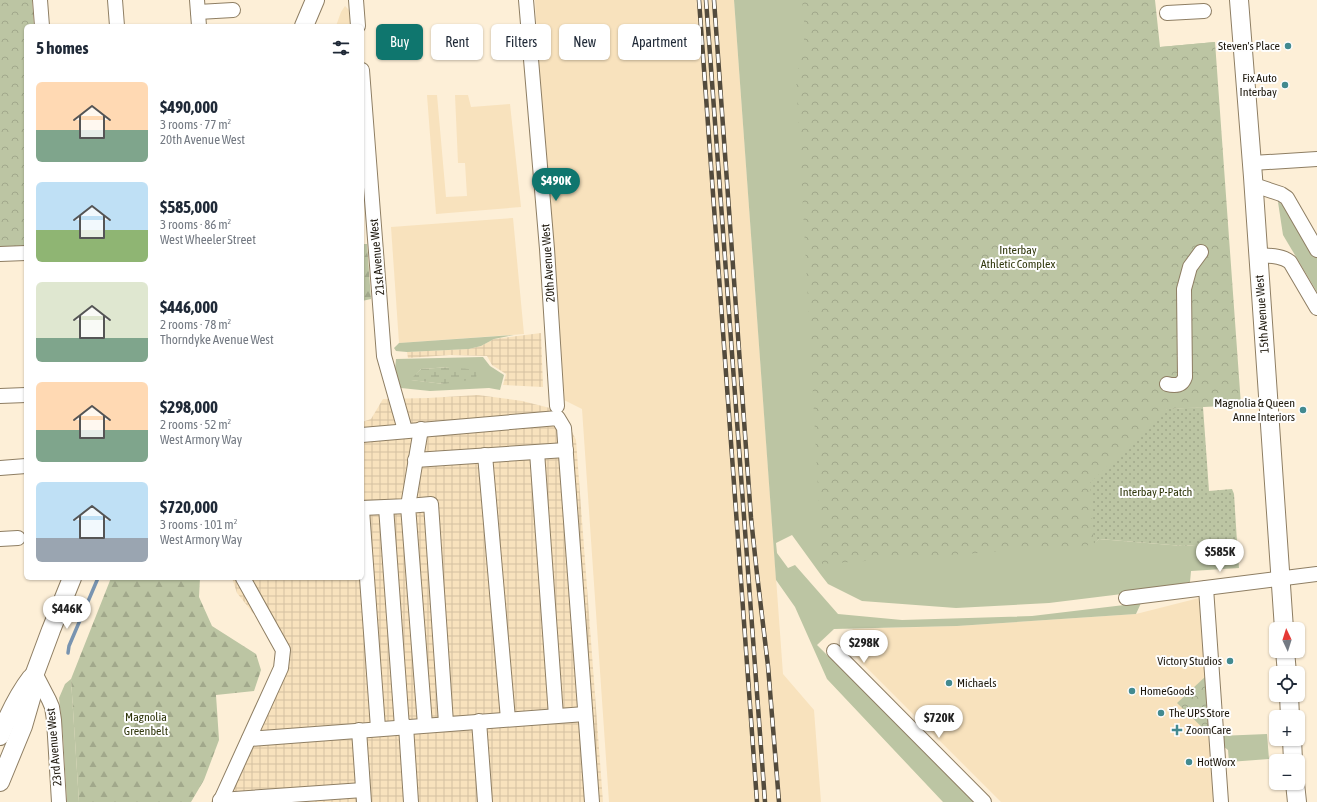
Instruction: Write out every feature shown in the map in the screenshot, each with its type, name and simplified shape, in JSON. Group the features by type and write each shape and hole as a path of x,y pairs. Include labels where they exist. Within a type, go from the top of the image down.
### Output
{"main road":[{"path":"305,24 315,0"},
{"name":"15th Avenue West","path":"1239,0 1254,185 1283,622"},
{"path":"0,782 23,726 34,688 35,673 71,580"},
{"path":"0,736 25,685 35,673"},
{"path":"1295,790 1296,802"}],"street":[{"path":"40,0 42,24"},
{"path":"115,0 116,24"},
{"path":"356,0 358,24"},
{"name":"20th Avenue West","path":"526,0 547,249 557,406"},
{"path":"198,13 233,10"},
{"path":"1167,13 1204,11"},
{"name":"21st Avenue West","path":"364,96 384,356 406,430"},
{"path":"1252,163 1317,159"},
{"path":"1254,185 1281,194 1287,198 1317,250"},
{"path":"0,254 24,252"},
{"path":"1167,384 1177,385 1184,380 1185,377 1184,289 1190,267 1201,252"},
{"path":"1258,255 1286,258 1290,262 1317,308"},
{"path":"0,396 24,395"},
{"path":"364,435 558,418 564,428 566,450 592,802"},
{"path":"421,429 408,506 425,725"},
{"path":"415,460 566,450"},
{"path":"537,452 556,716"},
{"path":"485,455 508,719"},
{"path":"0,468 24,466"},
{"path":"364,509 431,504 446,723"},
{"path":"386,507 411,802"},
{"path":"364,536 378,728"},
{"path":"0,539 18,538"},
{"path":"1126,598 1317,574"},
{"path":"244,580 283,650 281,668 220,801 364,796 359,730"},
{"path":"1206,588 1221,802"},
{"path":"834,651 984,802"},
{"name":"23rd Avenue West","path":"35,673 52,707 59,802"},
{"path":"249,738 585,714"},
{"path":"480,721 485,802"}],"shaded area":[{"path":"535,0 734,0 783,674 814,710 821,802 609,802 582,409 558,397 538,60 551,60 551,24 536,24"},
{"path":"345,6 350,11 353,24 337,24"},
{"path":"427,95 437,95 446,197 467,196 465,163 458,163 455,95 468,95 471,107 510,104 521,207 436,214"},
{"path":"513,218 524,334 399,343 391,227"},
{"path":"541,333 543,387 503,385 506,374 492,365 487,356 450,355 408,358 407,352 469,349 481,346 494,339"},
{"path":"478,395 522,401 562,411 576,440 603,802 211,802 269,687 277,656 274,643 265,628 237,593 233,580 364,580 364,421 371,419 383,399"},
{"path":"1203,597 1217,802 1001,802 840,641 853,629 957,626 1136,614"}],"green space":[{"path":"0,0 32,0 34,24 24,24 24,248 0,250"},
{"name":"Interbay Athletic Complex","path":"734,0 994,0 1160,47 1215,42 1203,407 1167,409 1094,544 1099,539 1183,546 1237,542 1239,568 1191,571 1190,582 1122,594 1049,603 956,608 862,601 828,584 792,535 776,543 777,553 788,568 795,565 838,614 902,620 1032,616 1141,603 1136,614 957,626 834,629 817,645 975,802 943,802 827,679 795,607 776,580"},
{"name":"Interbay Athletic Complex","path":"802,0 1155,0 1160,47 1215,42 1241,405 1167,409 1090,483 1094,545 822,564 796,77 804,44"},
{"path":"1278,202 1288,208 1317,256 1317,292 1283,235"},
{"path":"364,244 367,244 371,299 364,301"},
{"path":"514,335 494,339 481,346 469,349 407,352 396,351 394,348 399,343"},
{"path":"483,357 490,366 504,375 500,390 489,388 430,391 401,388 395,369 396,359","holes":["450,367 444,384 411,380 421,369"]},
{"path":"450,367 477,370 476,379 444,384 410,380 421,369"},
{"name":"Interbay P-Patch","path":"1203,407 1209,491 1232,489 1234,494 1237,542 1183,546 1099,539 1094,545 1090,483 1167,409"},
{"name":"Magnolia Greenbelt","path":"110,580 200,580 199,597 212,626 256,654 261,670 254,691 216,695 219,740 204,780 191,802 79,802 71,679"},
{"path":"1206,676 1211,736 1177,703"},
{"path":"71,679 79,802 67,802 59,698 65,684"},
{"path":"1267,734 1269,759 1229,762 1228,750 1220,744 1219,736"}],"waterway":[{"path":"68,653 69,646 97,580"}],"railway":[{"path":"699,0 757,802"},
{"path":"706,0 765,802"},
{"path":"714,0 751,518 768,666 779,802"}],"place":[{"name":"Steven's Place","path":"1288,46"},
{"name":"Fix Auto Interbay","path":"1285,85"},
{"name":"Magnolia & Queen Anne Interiors","path":"1303,410"},
{"name":"Victory Studios","path":"1230,661"},
{"name":"Michaels","path":"949,683"},
{"name":"HomeGoods","path":"1132,691"},
{"name":"The UPS Store","path":"1161,713"},
{"name":"ZoomCare","path":"1177,730"},
{"name":"HotWorx","path":"1189,762"}]}
